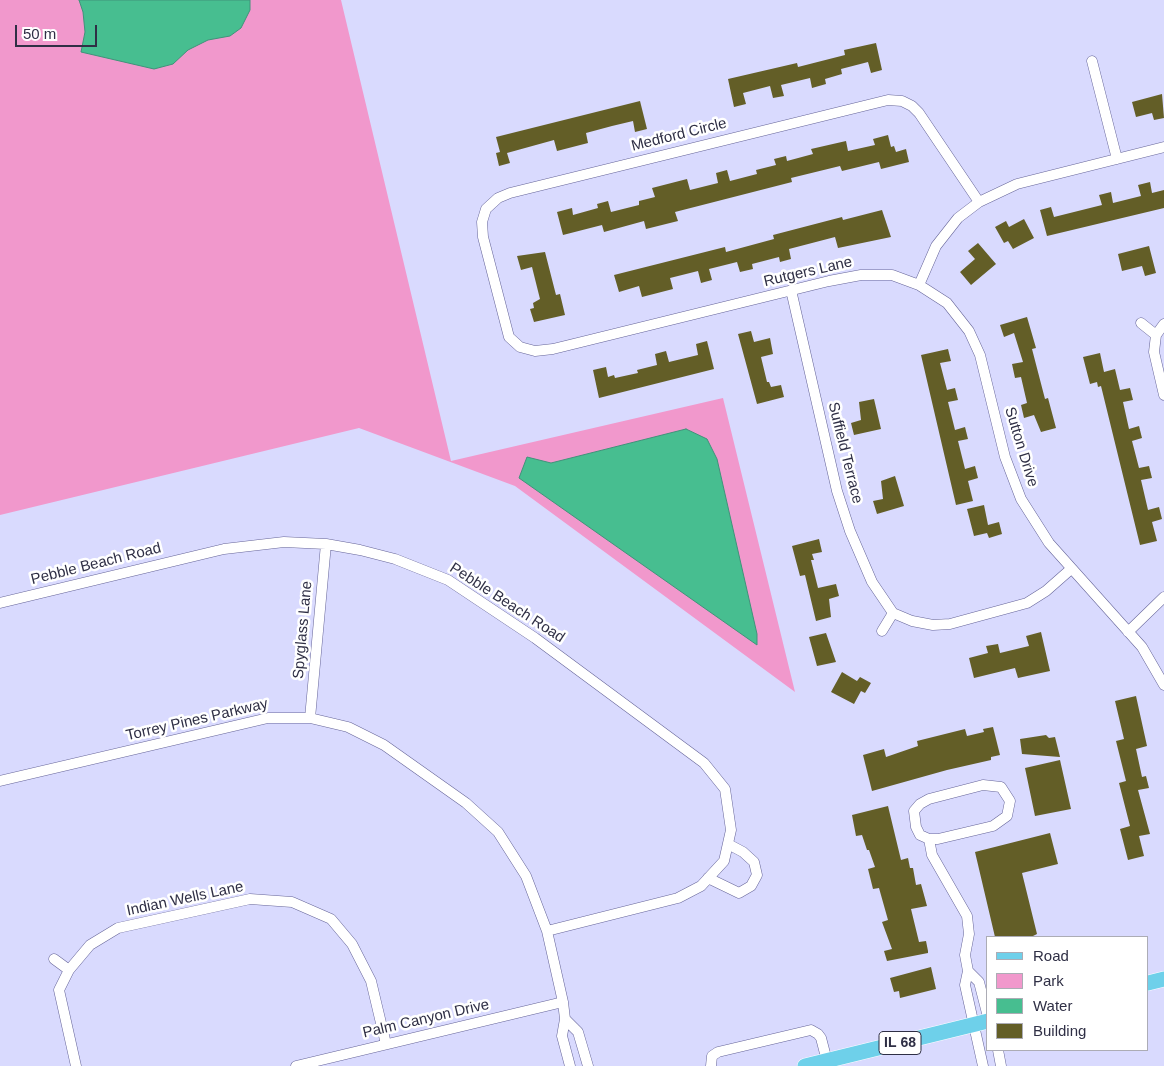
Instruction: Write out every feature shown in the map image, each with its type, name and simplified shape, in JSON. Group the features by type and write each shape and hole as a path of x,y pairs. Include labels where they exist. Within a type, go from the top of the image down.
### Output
{"main road":[{"path":"1149,983 1164,979"},
{"name":"IL 68","path":"806,1066 986,1022"}],"street":[{"path":"1092,61 1116,159"},
{"name":"Medford Circle","path":"520,347 509,337 504,324 483,237 482,222 486,209 498,198 510,193 888,100 912,106 919,113 979,202"},
{"path":"919,285 936,246 958,218 979,202 1017,184 1164,148"},
{"name":"Rutgers Lane","path":"520,347 535,351 553,350 861,274 892,275 919,285"},
{"name":"Sutton Drive","path":"919,285 947,303 969,331 980,355 1005,457 1021,499 1049,543 1147,654 1164,685"},
{"name":"Suffield Terrace","path":"791,290 838,491 850,531 872,582 893,613"},
{"path":"1141,323 1156,335"},
{"path":"1164,324 1156,335 1154,352 1164,395"},
{"name":"Pebble Beach Road","path":"0,603 224,549 284,542 326,544 360,550 396,559 448,580 535,638 704,762 725,789 731,830 728,844 724,860 701,886 678,898 547,931"},
{"name":"Spyglass Lane","path":"310,718 326,544"},
{"path":"882,631 893,613 919,623 933,625 950,624 1027,604 1046,591 1071,569"},
{"path":"1128,632 1164,597"},
{"name":"Torrey Pines Parkway","path":"0,781 268,718 310,718 348,727 384,745 466,803 498,832 526,876 547,931 563,1002 565,1019 562,1036 570,1066"},
{"path":"983,785 1001,787 1010,801 1007,816 993,826 929,839 920,835 916,827 914,811 920,804 929,799 983,785"},
{"path":"929,839 932,855 967,916 969,934 965,954 968,972 965,985 983,1066"},
{"path":"708,878 739,893 750,886 757,875 754,862 743,852 728,844"},
{"name":"Indian Wells Lane","path":"76,1066 59,990 69,970 90,945 118,928 250,899 292,902 331,919 352,944 371,981 386,1044"},
{"path":"54,959 69,970"},
{"path":"968,972 979,982 986,1009"},
{"name":"Palm Canyon Drive","path":"296,1066 563,1002"},
{"path":"565,1019 578,1032 588,1066"},
{"path":"711,1066 712,1056 718,1052 811,1030 821,1038 826,1061"},
{"path":"998,1051 1001,1066"}],"green space":[{"path":"0,0 341,0 451,461 723,398 795,692 515,486 359,428 0,515"}],"water":[{"path":"79,0 250,0 250,10 241,28 230,36 208,40 188,50 173,64 154,69 81,52 85,32 83,12"},
{"path":"686,429 707,439 717,459 757,634 757,645 519,478 527,457 551,463"}],"building":[{"path":"876,43 882,70 871,73 868,62 841,69 842,74 825,79 826,84 812,88 810,78 781,85 784,96 773,98 770,86 743,93 746,104 734,107 728,79 797,63 798,67 845,55 844,50"},
{"path":"1162,94 1164,118 1154,120 1152,113 1136,117 1132,102"},
{"path":"640,101 647,129 635,132 633,121 612,126 586,133 588,143 557,151 554,140 507,153 510,163 499,166 496,153 500,152 496,137"},
{"path":"888,135 891,147 894,146 896,152 906,149 909,162 881,169 879,162 842,171 840,166 791,178 792,182 675,212 678,221 646,229 644,221 604,232 602,225 563,235 557,212 572,208 573,215 598,208 597,204 608,201 611,212 639,205 639,201 655,197 652,188 687,179 690,190 718,183 716,173 727,170 730,181 757,174 756,170 776,165 774,159 786,156 787,161 813,154 811,149 846,141 848,151 875,145 873,139"},
{"path":"1150,182 1152,193 1164,190 1164,208 1047,236 1040,210 1051,207 1054,217 1102,205 1099,195 1111,192 1113,203 1141,196 1138,185"},
{"path":"882,210 891,237 838,248 835,237 789,249 791,259 780,262 779,257 752,264 753,269 740,272 737,262 709,269 712,280 701,283 698,271 670,278 673,289 642,297 639,286 619,292 614,275 725,247 726,252 774,239 773,235 842,217 843,220"},
{"path":"1024,219 1034,238 1013,249 1008,241 1004,243 995,227 1006,221 1009,227"},
{"path":"978,243 996,264 971,285 960,272 975,259 968,251"},
{"path":"1149,246 1156,273 1145,276 1142,266 1122,271 1118,254"},
{"path":"545,252 556,295 560,294 565,315 534,322 530,309 534,308 533,303 540,299 532,267 521,270 517,256"},
{"path":"1027,317 1036,348 1032,349 1045,399 1048,398 1056,428 1041,432 1034,415 1024,418 1021,405 1027,403 1021,377 1015,378 1012,364 1023,362 1014,333 1004,337 1000,325"},
{"path":"751,331 754,342 770,338 773,354 761,357 767,382 769,382 771,387 781,385 784,397 757,404 738,334"},
{"path":"707,341 714,369 599,398 593,370 606,367 608,377 614,375 615,378 638,373 637,370 657,365 655,354 666,351 669,362 698,355 696,344"},
{"path":"948,349 951,361 940,363 947,390 955,388 958,400 948,402 955,430 965,427 968,439 958,441 965,469 975,466 978,478 968,481 973,501 956,505 921,355"},
{"path":"1100,353 1104,372 1115,369 1120,390 1130,388 1133,400 1123,402 1129,429 1139,426 1142,438 1132,441 1139,468 1149,466 1152,478 1141,480 1148,510 1159,507 1162,519 1152,522 1157,541 1140,545 1101,386 1098,387 1097,382 1090,384 1083,357"},
{"path":"874,399 881,429 854,435 851,423 861,420 859,402"},
{"path":"895,476 904,506 877,514 873,501 883,499 881,481"},
{"path":"984,505 988,525 999,522 1002,534 989,538 987,533 974,536 967,509"},
{"path":"819,539 822,552 812,554 814,560 811,560 818,588 836,584 839,596 829,599 831,617 816,621 805,575 800,576 792,546"},
{"path":"1041,632 1050,671 1018,678 1015,668 974,678 969,658 988,653 986,646 998,644 1000,653 1029,646 1026,636"},
{"path":"826,633 836,662 817,666 809,637"},
{"path":"842,672 857,681 860,677 871,683 865,693 861,691 854,704 831,692"},
{"path":"1136,696 1147,746 1136,749 1142,777 1146,776 1149,788 1138,790 1150,834 1139,836 1144,856 1128,860 1120,829 1130,826 1119,783 1126,781 1116,741 1124,739 1115,701"},
{"path":"993,727 1000,755 991,757 991,760 872,791 863,755 884,749 886,757 918,746 917,741 965,729 967,736 984,732 983,729"},
{"path":"1046,735 1049,738 1055,737 1060,757 1022,754 1020,739"},
{"path":"1060,760 1071,809 1035,816 1025,768"},
{"path":"888,806 901,860 908,858 910,868 913,868 916,885 921,884 927,906 911,909 919,942 926,941 928,953 887,961 884,951 892,949 882,922 888,920 879,888 873,889 868,869 875,867 862,835 856,836 852,815"},
{"path":"1050,833 1058,864 1022,873 1037,934 1033,936 995,936 975,852"},
{"path":"931,967 936,989 900,998 899,991 894,992 890,978"}]}
